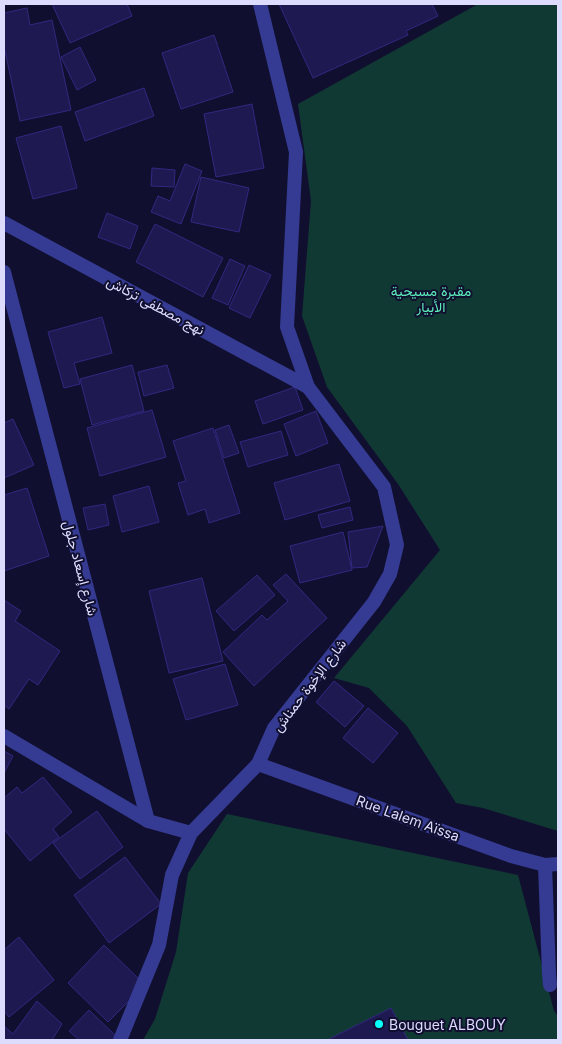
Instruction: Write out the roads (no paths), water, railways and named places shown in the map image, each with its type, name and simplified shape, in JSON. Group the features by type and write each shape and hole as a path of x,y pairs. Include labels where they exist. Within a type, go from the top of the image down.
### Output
{"street":[{"path":"260,4 296,152 287,327 308,388"},
{"name":"نهج مصطفى تركاش","path":"4,223 308,388"},
{"name":"شارع إسعاد جلول","path":"4,272 148,821"},
{"name":"شارع الإخوة حمناش","path":"120,1040 159,945 172,875 190,834 258,764 274,728 374,602 390,574 397,545 384,487 308,388"},
{"path":"4,736 148,821 190,834"},
{"name":"Rue Lalem Aïssa","path":"258,764 511,856 552,865"},
{"path":"550,985 552,865"}],"place":[{"name":"Bouguet ALBOUY","path":"379,1024"}],"park label":[{"name":"مقبرة مسيحية الأبيار","path":"431,298"}]}
